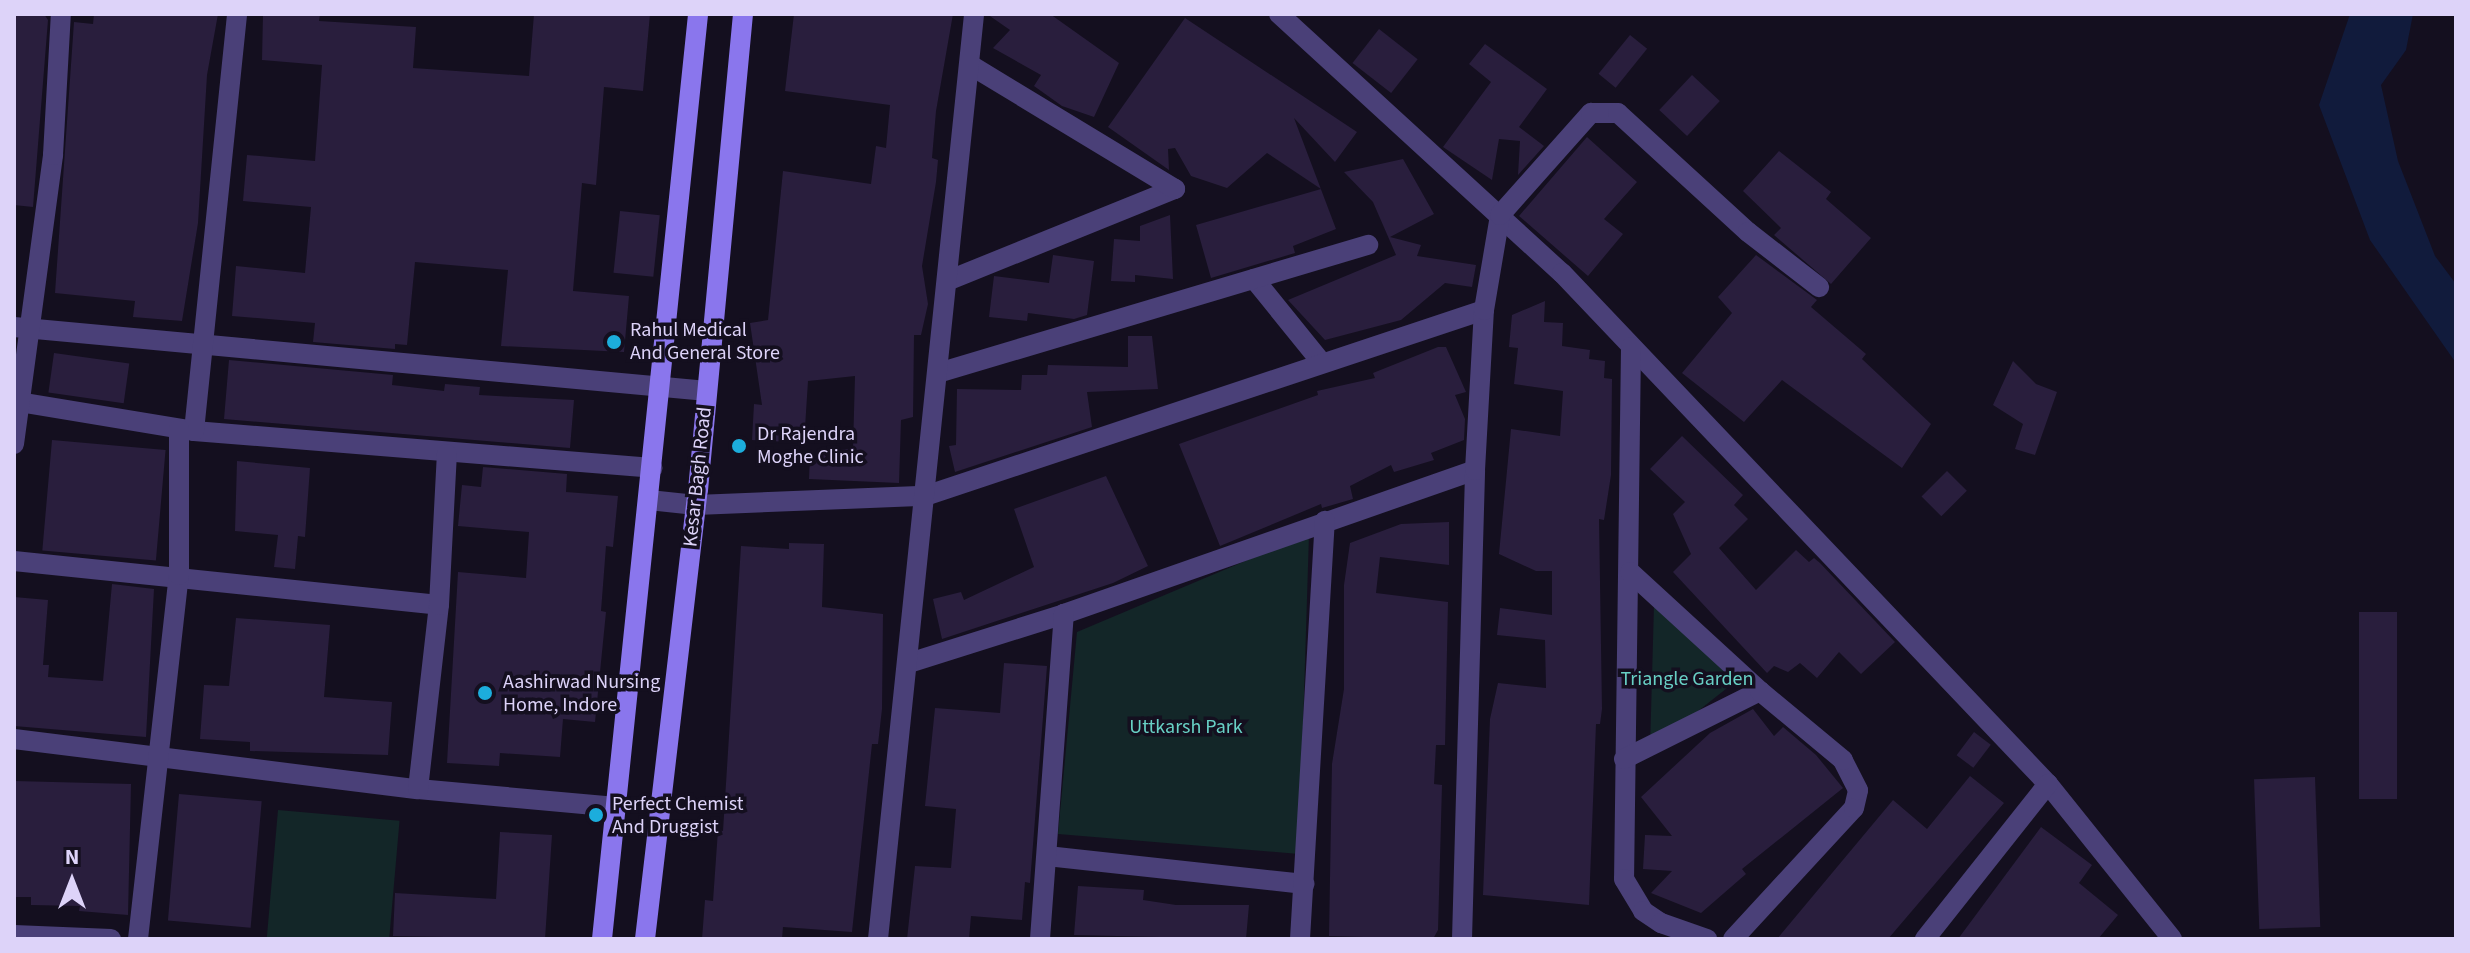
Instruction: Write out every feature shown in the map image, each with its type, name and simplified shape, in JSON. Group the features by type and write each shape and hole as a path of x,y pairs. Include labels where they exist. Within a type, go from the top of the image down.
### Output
{"main road":[{"path":"602,939 662,386 698,14"},
{"name":"Kesar Bagh Road","path":"645,939 696,505 743,14"}],"street":[{"path":"14,444 19,402 21,328 53,155 61,14"},
{"path":"138,939 179,575 187,430 202,347 237,14"},
{"path":"878,939 974,14"},
{"path":"1279,14 1500,215 1631,347 2048,784 2165,936"},
{"path":"947,281 1175,189 970,65"},
{"path":"1462,939 1475,470 1484,310 1500,215 1591,113 1618,113 1748,232 1819,287"},
{"path":"938,373 1368,245"},
{"path":"1254,279 1322,363"},
{"path":"649,500 696,505 925,496 1484,310"},
{"path":"21,328 707,391"},
{"path":"1631,347 1624,879 1632,898 1661,923 1707,939"},
{"path":"19,402 187,430 447,454 653,468"},
{"path":"418,789 439,605 447,454"},
{"path":"909,663 1064,614 1475,470"},
{"path":"1300,939 1325,521"},
{"path":"14,561 179,575 439,605"},
{"path":"1630,572 1760,691 1843,760 1858,790 1854,808 1733,939"},
{"path":"1040,939 1064,614"},
{"path":"1624,759 1760,691"},
{"path":"14,739 159,754 418,789 616,807"},
{"path":"1925,939 2048,784"},
{"path":"1047,856 1304,884"},
{"path":"14,935 111,939"}],"green space":[{"name":"Uttkarsh Park","path":"1309,534 1299,854 1058,834 1077,632"},
{"name":"Triangle Garden","path":"1654,605 1736,681 1650,749"},
{"path":"278,810 400,821 389,939 267,939"}],"water":[{"path":"2350,14 2413,14 2406,50 2381,85 2398,161 2435,256 2456,284 2456,363 2370,240 2319,105"}],"building":[{"path":"14,14 44,14 48,20 33,207 14,205"},
{"path":"94,14 218,14 207,75 198,223 182,321 133,317 135,301 55,293 74,22 93,24"},
{"path":"263,14 320,14 319,21 416,27 413,68 529,76 534,14 650,14 643,91 604,87 596,185 582,183 573,291 629,296 624,352 501,346 508,270 415,262 407,345 395,344 395,349 313,342 315,323 232,316 236,266 305,273 311,207 243,201 247,155 315,161 322,65 262,60"},
{"path":"794,14 953,14 936,111 932,158 938,160 922,266 928,304 921,335 914,335 913,417 901,420 899,483 809,479 810,455 853,448 855,376 808,381 804,443 752,440 754,404 762,405 750,323 768,320 783,171 871,184 876,146 886,148 890,105 785,91"},
{"path":"987,14 1050,14 1119,63 1094,117 1062,106 1034,86 1041,75 993,48 1010,30"},
{"path":"1185,18 1357,132 1335,162 1294,118 1321,189 1267,153 1227,188 1191,176 1175,148 1168,149 1169,170 1108,127"},
{"path":"1379,29 1418,59 1391,93 1353,63"},
{"path":"1630,35 1647,49 1616,88 1599,74"},
{"path":"1485,44 1547,89 1519,127 1544,146 1518,175 1520,141 1499,139 1492,180 1443,147 1491,82 1469,64"},
{"path":"1692,75 1720,101 1687,136 1659,110"},
{"path":"1587,137 1637,182 1604,219 1623,234 1588,276 1519,216"},
{"path":"1779,151 1831,192 1826,199 1871,238 1831,284 1774,235 1781,228 1743,191"},
{"path":"1403,159 1434,214 1390,237 1421,245 1417,256 1476,265 1472,287 1445,283 1401,320 1325,340 1288,300 1396,255 1373,202 1344,172"},
{"path":"1321,189 1336,229 1293,246 1295,253 1211,278 1196,225"},
{"path":"620,211 660,215 653,277 614,273"},
{"path":"1170,215 1173,279 1135,275 1135,282 1111,281 1114,239 1140,241 1140,226"},
{"path":"1053,255 1094,261 1087,315 1074,319 1028,313 1027,321 989,317 994,276 1049,283"},
{"path":"1756,255 1817,300 1811,307 1866,354 1862,359 1931,424 1902,468 1782,380 1744,422 1682,373 1732,313 1718,297"},
{"path":"1545,301 1544,322 1563,323 1562,346 1590,350 1589,359 1605,361 1604,378 1612,379 1611,475 1604,520 1599,519 1602,709 1600,724 1596,724 1589,905 1483,895 1490,719 1498,683 1546,688 1545,640 1497,635 1500,608 1552,615 1552,571 1536,571 1499,554 1511,429 1560,436 1563,391 1514,384 1518,348 1509,347 1512,315"},
{"path":"1128,336 1152,336 1158,389 1087,392 1092,427 955,472 949,446 956,445 957,389 1021,390 1022,375 1047,375 1048,365 1128,367"},
{"path":"1438,347 1446,347 1466,392 1455,395 1465,419 1464,440 1431,453 1434,460 1394,472 1391,465 1350,486 1353,499 1322,508 1321,504 1220,546 1179,444 1318,395 1317,391 1375,378 1373,373"},
{"path":"54,353 129,364 124,403 48,393"},
{"path":"229,360 393,375 392,385 444,391 445,384 480,387 479,395 574,400 570,448 224,419"},
{"path":"2013,361 2036,384 2057,392 2035,455 2015,449 2023,424 1993,405"},
{"path":"1682,436 1743,495 1734,505 1748,519 1719,548 1756,590 1796,550 1809,562 1814,558 1820,563 1895,642 1861,674 1839,652 1817,678 1800,663 1788,672 1774,666 1767,673 1673,572 1691,554 1673,514 1685,502 1650,469"},
{"path":"52,440 166,450 156,561 42,551"},
{"path":"237,461 310,468 305,537 298,536 295,569 274,567 278,535 235,531"},
{"path":"483,467 567,474 566,492 618,496 613,547 606,546 601,611 606,612 595,722 563,719 560,757 500,753 499,766 447,763 458,572 526,578 529,532 458,526 462,485 481,487"},
{"path":"1947,471 1967,491 1941,516 1922,496"},
{"path":"1106,476 1148,566 1113,583 942,639 933,599 961,592 964,600 1034,567 1014,509"},
{"path":"1449,522 1449,565 1380,557 1376,593 1448,602 1445,745 1436,745 1434,784 1442,785 1438,930 1433,939 1329,936 1332,764 1344,689 1344,585 1350,543 1401,524"},
{"path":"789,543 824,544 822,607 883,614 882,709 878,744 872,744 852,932 783,927 782,939 702,939 705,900 713,901 718,830 723,831 741,546 789,549"},
{"path":"112,584 154,589 146,737 14,726 14,597 48,600 43,665 49,665 48,677 103,681"},
{"path":"2359,612 2397,612 2397,799 2359,799"},
{"path":"236,618 330,625 324,697 392,702 388,755 250,751 250,742 200,739 204,685 229,686"},
{"path":"1004,663 1047,666 1030,883 1025,882 1022,920 971,916 969,939 907,939 915,866 951,868 956,809 925,806 935,708 1000,713"},
{"path":"1753,709 1774,736 1783,727 1816,755 1843,788 1742,869 1746,874 1701,913 1651,893 1672,871 1643,869 1645,835 1672,836 1641,797 1710,733"},
{"path":"1974,732 1991,745 1973,768 1957,755"},
{"path":"1970,776 2004,803 1888,939 1777,939 1893,800 1927,829"},
{"path":"2315,777 2320,927 2259,929 2254,779"},
{"path":"14,781 131,784 128,915 79,911 80,906 31,905 31,897 14,897"},
{"path":"179,794 262,801 251,928 168,921"},
{"path":"2041,827 2092,865 2079,883 2118,915 2098,939 1958,939"},
{"path":"500,832 552,835 545,939 393,936 395,893 496,899"},
{"path":"1078,886 1144,890 1143,900 1176,905 1249,905 1246,939 1074,935"}],"place":[{"name":"Rahul Medical And General Store","path":"614,342"},
{"name":"Dr Rajendra Moghe Clinic","path":"739,446"},
{"name":"Aashirwad Nursing Home, Indore","path":"485,693"},
{"name":"Perfect Chemist And Druggist","path":"596,815"}]}
